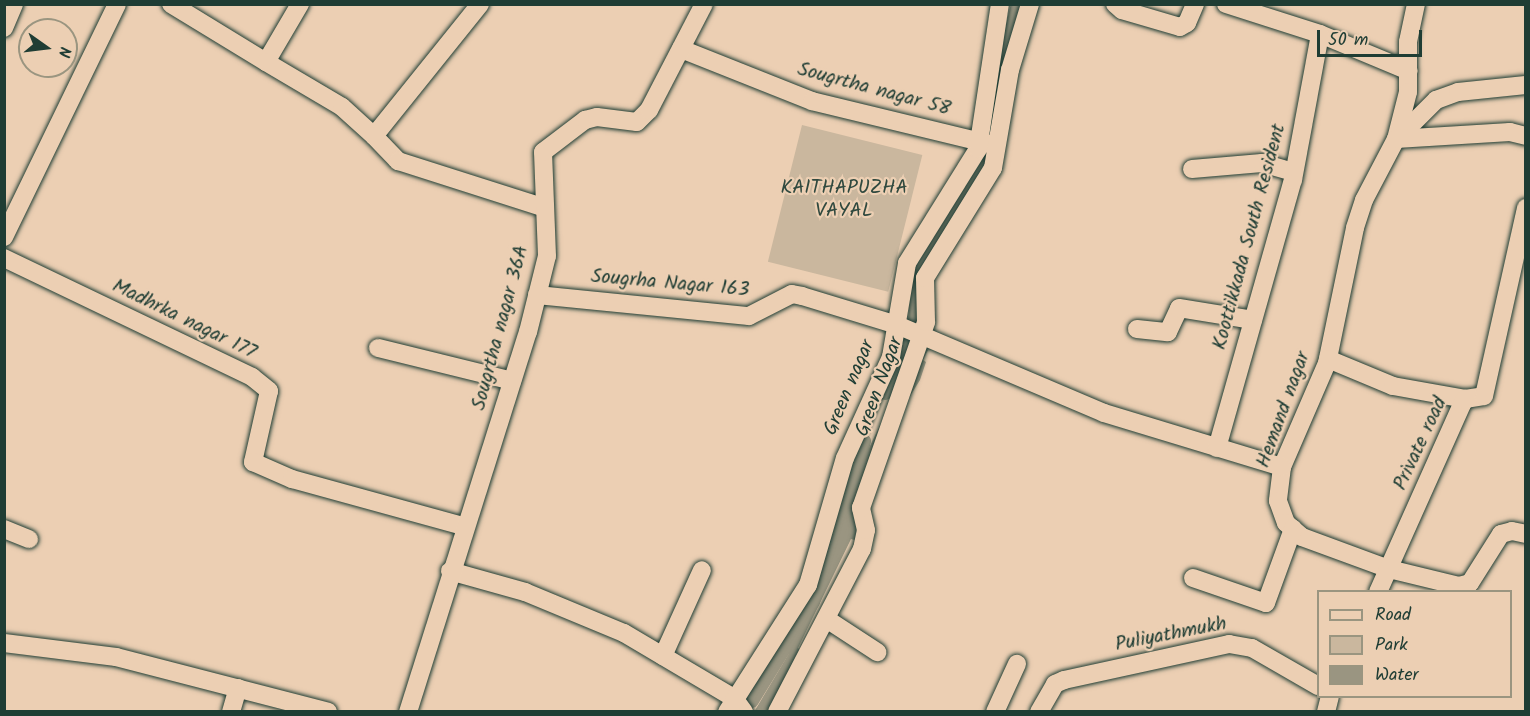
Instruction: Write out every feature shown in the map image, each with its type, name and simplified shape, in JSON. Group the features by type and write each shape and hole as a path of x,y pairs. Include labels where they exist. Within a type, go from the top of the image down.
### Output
{"street":[{"path":"4,28 14,4"},
{"path":"4,237 117,4"},
{"path":"171,4 342,107 398,162 542,207"},
{"path":"266,62 300,4"},
{"path":"374,136 480,4"},
{"name":"Sougrtha nagar 36A","path":"408,711 537,295 548,244 542,207 543,152 585,120 597,117 638,122 649,110 704,4"},
{"name":"Green nagar","path":"735,707 808,585 845,458 891,357 907,263 985,142 1000,4"},
{"name":"Green Nagar","path":"785,709 862,549 866,530 862,502 923,336 926,322 925,278 993,168 1010,70 1030,4"},
{"path":"1115,4 1122,10 1180,27 1187,23 1195,4"},
{"path":"1226,4 1267,11 1409,71"},
{"path":"1396,139 1409,71 1408,42 1416,4"},
{"name":"Koottikkada South Resident","path":"1216,448 1294,172 1320,34"},
{"name":"Sougrtha nagar 58","path":"681,49 812,101 985,142"},
{"path":"1396,139 1436,100 1458,92 1526,85"},
{"path":"1396,139 1510,132 1526,136"},
{"name":"Hemand nagar","path":"1293,529 1286,523 1278,501 1282,467 1307,417 1308,404 1328,359 1355,228 1364,200 1396,139"},
{"path":"1192,169 1262,163 1294,172"},
{"name":"Private road","path":"1328,359 1393,386 1465,399 1484,396 1518,271 1526,208"},
{"name":"Madhrka nagar 177","path":"4,258 261,384 269,391 253,462 292,479 466,527"},
{"name":"Sougrha Nagar 163","path":"537,295 749,316 792,294 897,325 1104,413 1282,467"},
{"path":"1137,329 1168,332 1179,308 1253,321"},
{"path":"378,348 512,381"},
{"name":"Private road","path":"1378,590 1465,399"},
{"path":"4,529 29,539"},
{"path":"1193,578 1266,603 1293,529 1302,537 1389,569 1459,586 1470,583 1501,534 1512,531 1526,534"},
{"path":"663,656 702,570"},
{"path":"450,571 525,592 624,633 663,656 735,707"},
{"path":"828,620 877,652"},
{"path":"4,643 116,657 328,711"},
{"name":"Puliyathmukh","path":"1039,711 1055,684 1064,680 1229,644 1252,648 1317,685"},
{"path":"995,711 1017,664"},
{"path":"231,711 238,688"}],"green space":[{"name":"KAITHAPUZHA VAYAL","path":"802,125 922,155 888,292 768,262"}],"water":[{"path":"919,346 928,350 923,360 926,362 920,380 897,417 858,541 851,539 798,648 804,654 769,711 754,712 788,655 810,598 832,559 867,452"}],"waterway":[{"path":"1000,80 1018,4"},
{"path":"915,321 920,257 976,182 991,142"},
{"path":"885,392 909,343"},
{"path":"751,700 812,601 843,515 863,441"}]}
